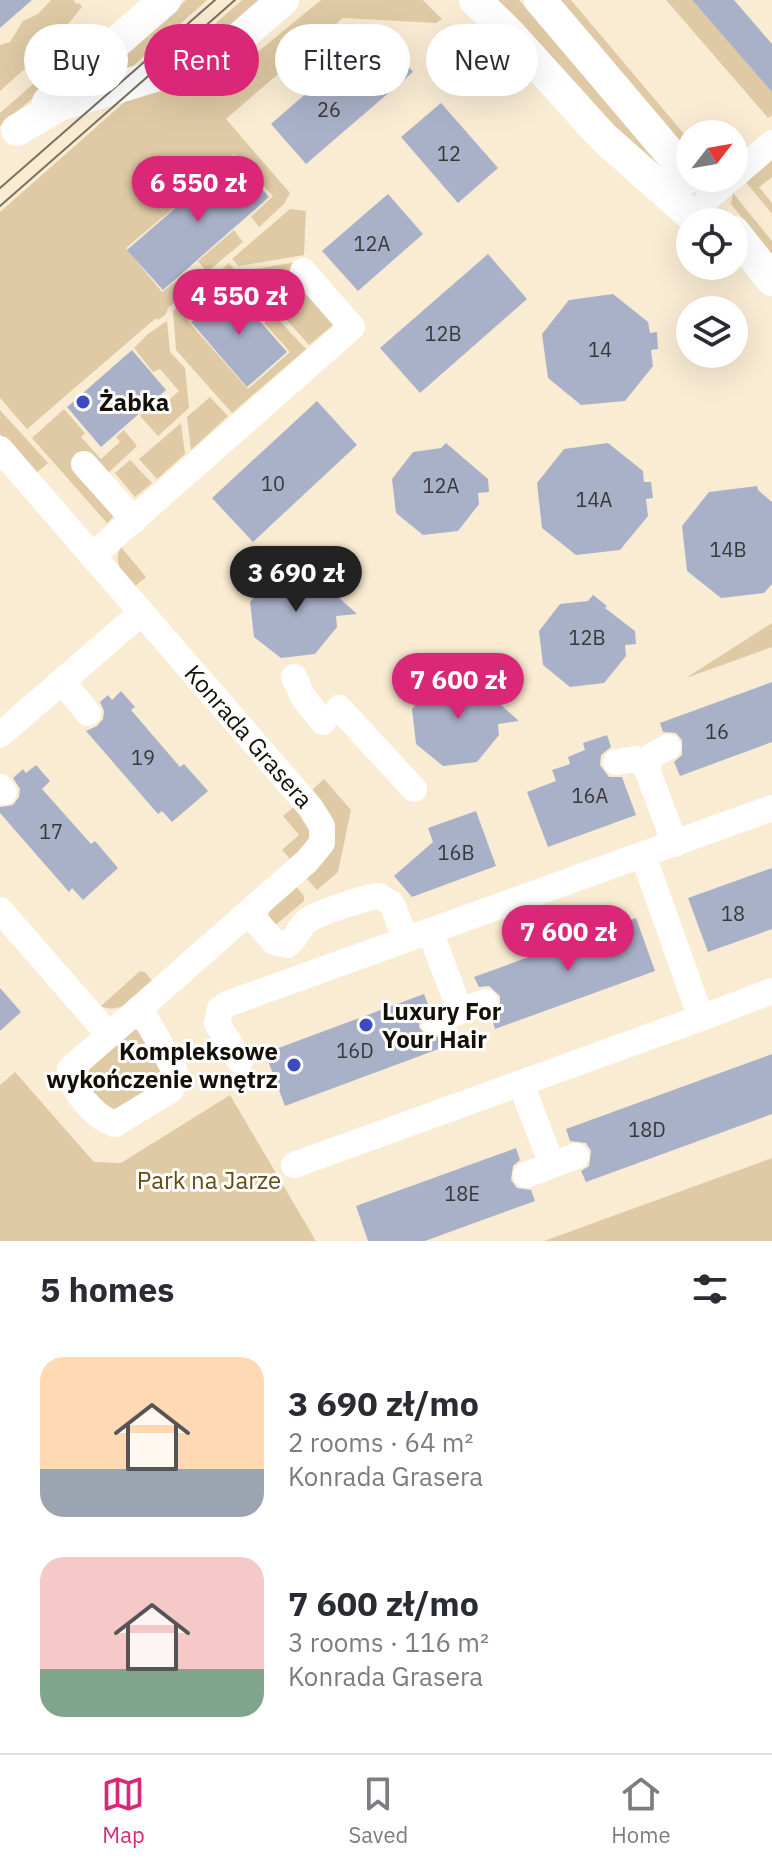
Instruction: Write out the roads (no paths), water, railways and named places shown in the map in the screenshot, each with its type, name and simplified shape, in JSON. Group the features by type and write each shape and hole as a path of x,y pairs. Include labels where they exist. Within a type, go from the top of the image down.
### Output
{"street":[{"path":"8,137 165,0"},
{"path":"8,137 60,105 188,66 213,54 238,39 283,0"},
{"path":"475,0 603,137 711,193"},
{"path":"540,0 711,193"},
{"path":"711,193 764,144"},
{"path":"748,250 772,280"},
{"path":"748,268 772,291"},
{"path":"92,556 352,327 303,271"},
{"name":"Konrada Grasera","path":"0,449 310,807 322,826 323,838 319,848 70,1069 74,1086 104,1121 115,1124 171,1090 176,1080 174,1069 140,1008"},
{"path":"84,464 134,520"},
{"path":"4,725 62,681 141,613"},
{"path":"294,677 303,697 331,715 414,789"},
{"path":"62,681 88,713"},
{"path":"646,767 653,755 668,747"},
{"path":"616,762 636,759 646,767 675,844"},
{"path":"240,1061 217,1023 220,1009 227,1004 772,808"},
{"path":"643,855 701,1018"},
{"path":"249,913 274,942 287,945 312,918 379,896 392,904 472,1007 434,1022"},
{"path":"0,910 109,1035"},
{"path":"294,1165 772,991"},
{"path":"521,1084 564,1161 526,1175"}],"tram line":[{"path":"0,188 215,0"},
{"path":"0,206 235,0"}],"place":[{"name":"Żabka","path":"83,402"},
{"name":"Luxury For Your Hair","path":"366,1025"},
{"name":"Kompleksowe wykończenie wnętrz","path":"294,1065"}],"park label":[{"name":"Park na Jarze","path":"209,1180"}]}
